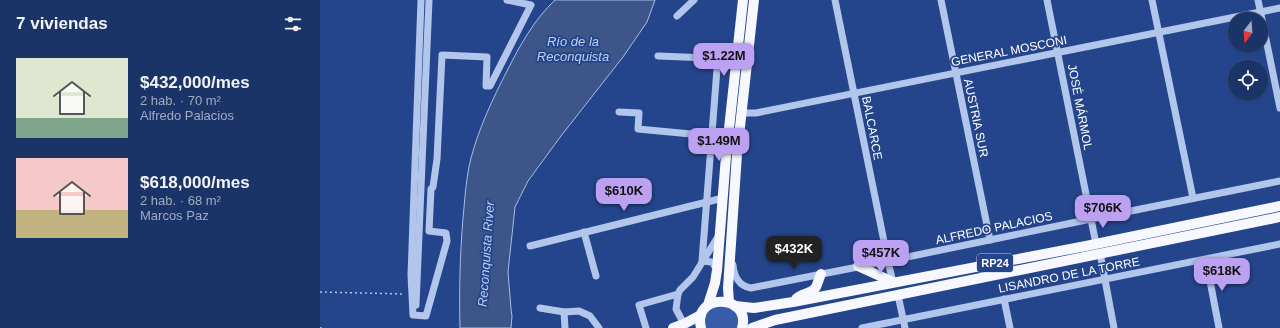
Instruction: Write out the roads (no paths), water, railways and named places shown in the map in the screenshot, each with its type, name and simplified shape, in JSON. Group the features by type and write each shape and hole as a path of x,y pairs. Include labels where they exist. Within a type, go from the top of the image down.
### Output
{"main road":[{"path":"701,328 701,315 708,305 715,283 717,270 726,156 743,0"},
{"path":"742,328 742,317 740,311 732,304 728,288 736,154 754,0"},
{"name":"RP24","path":"752,328 775,320 898,295 1280,206"},
{"name":"RP24","path":"708,305 721,301 754,308 793,302 894,282 1280,217"},
{"path":"858,266 894,282"},
{"path":"793,302 800,295 813,290 816,287 821,274"},
{"path":"673,328 701,315"}],"street":[{"path":"421,0 413,205 412,294 413,315 426,316 447,241 446,232 429,232 431,189 433,187 437,159 442,55 487,58 486,86 490,86 531,5 507,0"},
{"path":"416,315 430,0"},
{"path":"678,16 694,0"},
{"name":"BALCARCE","path":"835,0 888,261 894,282"},
{"name":"AUSTRIA SUR","path":"941,0 990,240"},
{"name":"JOSÉ MÁRMOL","path":"1046,0 1114,328"},
{"path":"1152,0 1193,198"},
{"path":"1258,0 1260,12"},
{"name":"GENERAL MOSCONI","path":"1260,12 1280,8"},
{"name":"GENERAL MOSCONI","path":"742,113 756,113 854,94 1228,18"},
{"path":"1268,50 1280,108"},
{"path":"658,56 736,61"},
{"path":"702,261 717,69 722,64 736,61"},
{"path":"619,112 639,113 638,130 712,136"},
{"name":"ALFREDO PALACIOS","path":"731,233 734,272 738,280 747,287 751,288 1280,181"},
{"path":"530,246 723,198"},
{"path":"584,232 596,276"},
{"path":"684,324 676,309 678,294 693,277 720,233"},
{"name":"LISANDRO DE LA TORRE","path":"862,328 1280,244"},
{"path":"1206,260 1219,328"},
{"path":"702,261 712,262 717,270"},
{"path":"646,328 640,305 678,294"},
{"path":"898,295 905,328"},
{"path":"1004,299 1010,328"},
{"path":"540,308 564,312 579,311 590,316 598,328"},
{"path":"564,312 565,328"}],"water":[{"name":"Río de la Reconquista","path":"555,0 655,0 647,22 623,57 528,181 515,207 508,272 512,316 511,328 460,328 460,259 466,188 471,158 487,113 522,42 540,16"}],"water label":[{"name":"Reconquista River","path":"486,254"}]}
